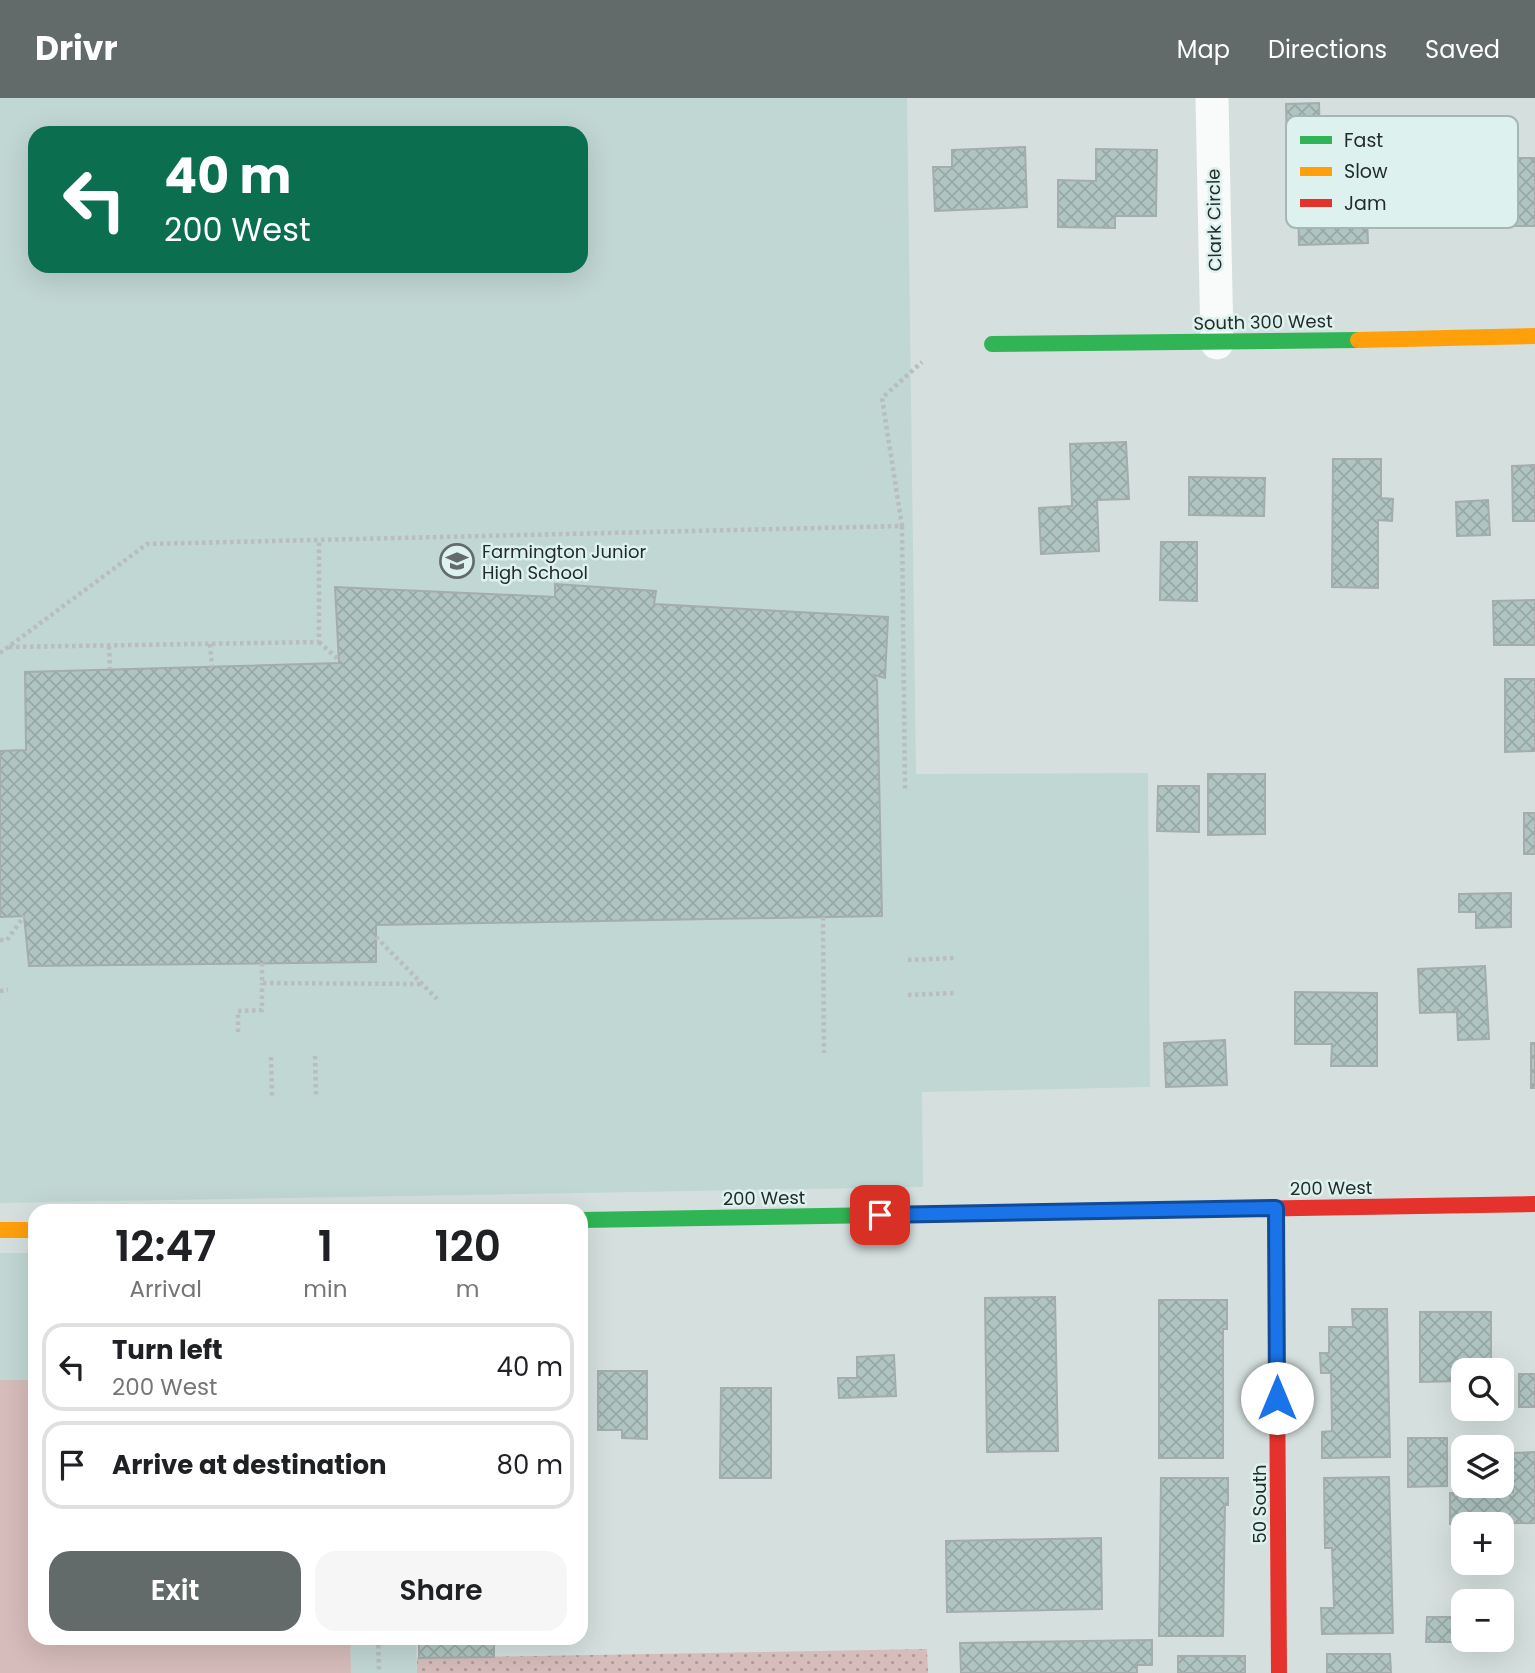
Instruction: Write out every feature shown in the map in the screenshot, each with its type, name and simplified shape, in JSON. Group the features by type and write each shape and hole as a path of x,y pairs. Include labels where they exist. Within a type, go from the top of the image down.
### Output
{"street":[{"name":"Clark Circle","path":"1212,98 1217,343"},
{"name":"South 300 West","path":"992,344 1217,343 1535,336"},
{"name":"200 West","path":"588,1220 1535,1204"},
{"name":"50 South","path":"1276,1208 1279,1673"},
{"path":"0,1230 28,1230"}],"path":[{"path":"905,791 902,526 882,398 922,362"},
{"path":"0,653 147,544 902,526"},
{"path":"319,540 319,642"},
{"path":"8,647 319,642 339,660"},
{"path":"210,644 212,667"},
{"path":"109,646 110,670"},
{"path":"0,940 6,940 24,916"},
{"path":"823,917 824,1053"},
{"path":"376,937 437,999"},
{"path":"908,960 955,958"},
{"path":"238,1032 238,1011 262,1010 262,963"},
{"path":"262,983 422,984"},
{"path":"0,990 8,990"},
{"path":"908,995 954,993"},
{"path":"315,1056 316,1096"},
{"path":"271,1057 272,1096"},
{"path":"378,1645 379,1673"}],"shaded area":[{"name":"Farmington Junior High School","path":"0,98 907,98 916,774 1148,773 1150,1087 922,1092 923,1187 0,1203"},
{"path":"0,1253 28,1253 28,1645 416,1645 417,1673 0,1673"},
{"path":"0,1380 28,1380 28,1645 350,1645 351,1673 0,1673"},
{"path":"927,1649 928,1673 417,1673 417,1658"}],"building":[{"path":"1319,103 1319,116 1286,116 1286,104"},
{"path":"1025,147 1027,207 935,211 933,167 952,167 952,150"},
{"path":"1096,149 1157,150 1156,216 1115,216 1115,228 1058,227 1058,180 1096,181"},
{"path":"1518,158 1535,158 1535,226 1518,226"},
{"path":"1299,228 1367,228 1368,243 1299,245"},
{"path":"1126,442 1129,499 1097,500 1099,551 1041,554 1039,508 1072,506 1070,444"},
{"path":"1333,459 1381,459 1381,498 1393,499 1392,521 1378,520 1378,588 1332,587"},
{"path":"1535,465 1535,521 1513,521 1512,466"},
{"path":"1189,477 1265,478 1264,516 1189,515"},
{"path":"1488,500 1490,535 1457,536 1456,502"},
{"path":"1161,542 1197,542 1197,601 1160,600"},
{"path":"555,584 656,591 654,604 888,617 885,678 874,675 877,680 882,916 376,925 376,962 29,966 24,916 0,917 0,751 26,750 25,672 339,663 335,587 555,597"},
{"path":"1535,600 1535,645 1494,645 1493,601"},
{"path":"1505,679 1535,679 1535,751 1505,752"},
{"path":"1208,774 1265,774 1265,834 1208,835"},
{"path":"1158,786 1199,786 1199,832 1157,831"},
{"path":"1524,813 1535,813 1535,854 1524,854"},
{"path":"1511,893 1511,927 1476,928 1476,912 1459,912 1459,894"},
{"path":"1485,966 1489,1039 1458,1040 1457,1012 1420,1013 1418,969"},
{"path":"1295,992 1377,993 1377,1066 1331,1066 1332,1044 1295,1044"},
{"path":"1225,1040 1227,1085 1166,1087 1164,1043"},
{"path":"1531,1043 1535,1043 1535,1088 1531,1088"},
{"path":"1055,1297 1058,1451 987,1452 985,1298"},
{"path":"1159,1300 1227,1300 1227,1329 1223,1329 1223,1458 1159,1458"},
{"path":"1352,1309 1387,1309 1390,1457 1322,1458 1322,1432 1332,1431 1331,1373 1321,1373 1320,1353 1329,1353 1329,1327 1353,1327"},
{"path":"1420,1312 1491,1312 1491,1358 1451,1358 1451,1381 1420,1382"},
{"path":"894,1355 896,1396 839,1398 838,1378 857,1378 857,1357"},
{"path":"598,1371 647,1371 647,1439 622,1438 622,1430 598,1430"},
{"path":"1519,1374 1535,1374 1535,1407 1519,1407"},
{"path":"721,1388 771,1388 771,1478 720,1478"},
{"path":"1408,1438 1447,1438 1447,1486 1408,1487"},
{"path":"1535,1452 1535,1523 1514,1523 1514,1512 1451,1512 1450,1524 1450,1493 1451,1498 1514,1498 1514,1453"},
{"path":"1389,1477 1393,1633 1322,1634 1321,1608 1334,1608 1332,1548 1325,1548 1324,1478"},
{"path":"1161,1478 1228,1478 1228,1505 1225,1505 1223,1636 1159,1636"},
{"path":"1101,1538 1102,1609 947,1612 946,1541"},
{"path":"1427,1617 1451,1617 1451,1642 1426,1642"},
{"path":"1152,1640 1152,1665 1137,1665 1137,1673 961,1673 960,1643"},
{"path":"419,1645 494,1645 494,1657 419,1658"},
{"path":"1327,1654 1390,1654 1391,1673 1327,1673"},
{"path":"1178,1656 1245,1656 1245,1673 1178,1673"}],"traffic: fast":[{"path":"992,344 1358,340"},
{"path":"588,1220 1174,1210"}],"traffic: slow":[{"path":"1358,340 1535,336"},
{"path":"0,1230 28,1230"}],"traffic: jam":[{"path":"1174,1210 1535,1204"},
{"path":"1276,1208 1279,1673"}],"place":[{"name":"Farmington Junior High School","path":"457,561"}],"route":[{"path":"880,1215 1276,1208 1277,1398"}]}
